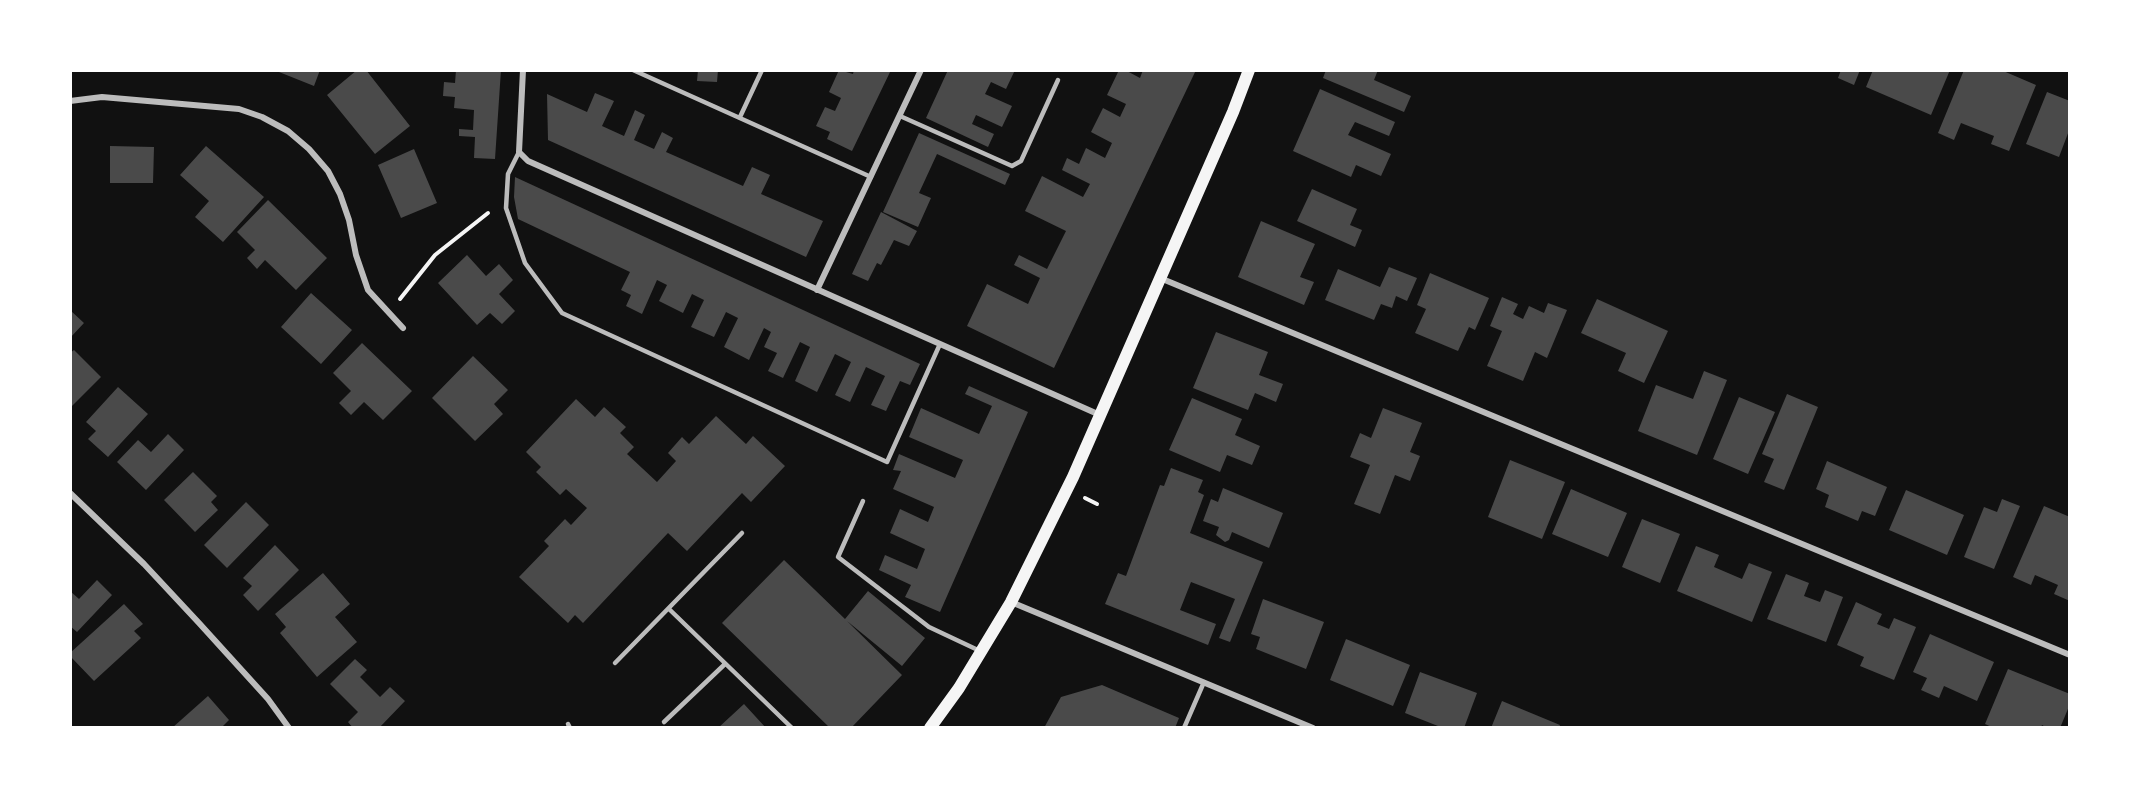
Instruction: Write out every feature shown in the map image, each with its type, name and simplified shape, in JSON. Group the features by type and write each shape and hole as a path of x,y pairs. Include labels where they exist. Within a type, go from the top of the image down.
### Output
{"main road":[{"path":"930,728 959,688 1011,602 1073,477 1233,112 1249,70"}],"street":[{"path":"524,70 519,152 528,161 1101,416"},
{"path":"817,290 921,70"},
{"path":"70,101 102,97 239,109 288,131 309,149 336,186 349,220 362,276 368,290 403,328"},
{"path":"1160,279 2070,655"},
{"path":"70,493 144,564 200,623 268,699 289,728"},
{"path":"1011,602 1313,728"}],"lane":[{"path":"633,70 871,177"},
{"path":"740,117 762,70"},
{"path":"900,116 1012,166 1021,161 1059,80"},
{"path":"519,152 508,174 506,208 525,263 562,313 887,462 940,344"},
{"path":"863,501 838,557 929,627 980,651"},
{"path":"615,663 742,533"},
{"path":"669,609 792,728"},
{"path":"664,722 725,664"},
{"path":"1184,728 1204,682"}],"path":[{"path":"388,314 439,251 506,200"}],"building":[{"path":"274,70 320,70 314,86"},
{"path":"357,70 366,70 410,126 375,154 327,95"},
{"path":"456,70 501,70 495,159 474,158 475,137 459,136 459,129 473,130 474,110 454,108 455,97 443,96 444,82 455,83"},
{"path":"698,70 718,70 717,82 697,81"},
{"path":"839,70 853,74 854,70 891,70 852,151 827,139 830,132 816,126 825,107 835,111 841,98 829,92"},
{"path":"948,70 1015,70 1006,89 991,82 985,94 1012,106 1002,127 976,115 972,124 994,134 988,147 926,118"},
{"path":"1119,70 1125,70 1140,78 1143,70 1196,70 1054,368 967,326 987,284 1028,304 1040,278 1014,265 1019,255 1047,269 1066,231 1025,211 1042,176 1083,197 1090,184 1062,170 1067,158 1079,164 1086,148 1105,158 1112,143 1091,132 1103,108 1120,117 1126,104 1107,95"},
{"path":"1326,70 1378,70 1374,80 1411,96 1404,112 1323,78"},
{"path":"1841,70 1860,70 1854,85 1838,78"},
{"path":"1873,70 1950,70 1931,115 1866,87"},
{"path":"1964,70 2001,70 2036,85 2009,151 1991,144 1994,136 1961,123 1954,140 1938,133"},
{"path":"1320,89 1395,122 1389,136 1355,122 1348,135 1391,154 1381,176 1356,165 1351,177 1293,151"},
{"path":"2047,92 2070,101 2070,128 2059,157 2026,144"},
{"path":"595,93 614,101 602,126 624,136 635,110 645,115 634,140 654,149 662,132 673,138 666,152 743,186 752,167 770,175 761,194 823,221 806,257 548,140 547,94 587,112"},
{"path":"919,133 1010,174 1005,185 937,154 919,193 931,198 918,227 883,212"},
{"path":"110,146 154,147 153,183 110,183"},
{"path":"206,146 264,197 223,242 195,217 209,201 180,175"},
{"path":"414,149 437,203 401,218 378,165"},
{"path":"515,177 920,364 910,385 900,381 886,411 871,405 885,376 866,367 850,402 835,395 851,362 835,354 817,392 795,381 810,347 800,342 783,378 768,371 777,353 764,347 771,332 764,328 749,360 724,347 738,318 726,312 714,337 691,327 704,300 692,294 683,313 659,301 667,285 657,280 642,314 626,306 631,295 621,290 630,272 518,219 514,197"},
{"path":"1312,189 1357,209 1350,225 1362,230 1355,247 1297,221"},
{"path":"268,200 327,258 296,290 265,260 257,269 247,258 255,250 237,232"},
{"path":"881,212 917,231 909,246 894,240 881,265 877,263 868,281 852,274"},
{"path":"1261,221 1315,244 1300,277 1314,282 1304,305 1238,277"},
{"path":"467,255 486,276 499,264 513,280 499,294 515,311 502,324 490,313 477,325 438,283"},
{"path":"1389,267 1417,278 1407,301 1396,296 1392,308 1381,304 1374,320 1325,300 1338,269 1380,287"},
{"path":"1430,273 1489,298 1475,330 1469,327 1458,351 1415,333 1426,309 1417,305"},
{"path":"311,293 352,330 321,364 281,327"},
{"path":"1502,297 1518,304 1513,314 1523,319 1529,306 1544,313 1548,303 1567,310 1547,358 1535,352 1523,381 1487,366 1502,331 1490,326"},
{"path":"1597,299 1668,331 1644,383 1618,371 1626,353 1581,333"},
{"path":"70,310 84,323 70,338"},
{"path":"1216,332 1268,352 1259,375 1283,384 1276,402 1255,393 1248,410 1193,388"},
{"path":"362,343 412,391 383,420 364,402 351,415 339,403 351,391 333,373"},
{"path":"74,350 101,377 70,408 70,353"},
{"path":"473,356 508,390 494,404 503,414 475,441 432,398"},
{"path":"1704,371 1727,380 1697,455 1638,431 1656,385 1693,399"},
{"path":"969,386 1028,412 940,612 905,597 911,585 879,570 885,555 917,569 925,549 890,533 900,509 928,522 934,507 893,489 901,471 893,470 899,454 955,478 963,460 909,437 921,408 979,434 992,406 965,394"},
{"path":"118,387 148,414 108,457 88,439 96,431 86,422"},
{"path":"1787,394 1818,407 1784,490 1764,482 1774,459 1762,454"},
{"path":"1739,397 1775,412 1748,474 1713,459"},
{"path":"1192,398 1242,419 1235,435 1260,446 1252,465 1227,455 1220,472 1169,450"},
{"path":"576,399 595,417 604,407 626,427 620,433 634,447 627,454 657,482 676,461 668,453 682,437 689,444 716,416 746,444 753,436 785,466 751,502 742,493 687,551 668,533 583,623 575,615 568,623 519,577 549,546 544,541 565,519 571,525 587,508 566,489 560,495 536,472 541,467 526,452"},
{"path":"1383,408 1422,423 1410,452 1420,456 1410,481 1395,475 1380,514 1354,504 1370,465 1350,457 1360,433 1371,438"},
{"path":"168,434 184,450 146,490 117,462 138,440 151,452"},
{"path":"1510,460 1565,482 1542,539 1488,517"},
{"path":"1827,461 1887,487 1875,516 1862,511 1858,521 1825,507 1829,495 1816,489"},
{"path":"1171,468 1203,480 1198,492 1204,495 1190,533 1263,562 1230,642 1219,638 1235,599 1191,582 1180,610 1216,624 1208,645 1105,604 1118,573 1126,576 1160,485 1164,486"},
{"path":"193,472 217,496 211,502 218,510 195,532 164,500"},
{"path":"1223,488 1283,513 1269,548 1232,532 1229,540 1225,542 1216,535 1219,527 1203,521 1211,499 1218,502"},
{"path":"1571,489 1627,513 1608,557 1552,534"},
{"path":"1906,490 1964,515 1947,555 1889,530"},
{"path":"2002,499 2020,506 1994,569 1964,557 1984,507 1997,512"},
{"path":"246,502 269,525 227,568 204,545"},
{"path":"2044,506 2070,517 2070,601 2054,594 2058,585 2035,575 2031,585 2013,577"},
{"path":"1642,519 1680,534 1660,583 1622,567"},
{"path":"275,545 299,570 258,611 243,595 252,586 243,578"},
{"path":"1696,546 1719,555 1714,567 1742,579 1749,563 1772,572 1752,622 1677,591"},
{"path":"784,560 845,619 868,591 925,638 902,666 847,621 902,675 851,728 830,728 722,623"},
{"path":"323,573 350,604 335,617 357,642 317,677 280,633 286,627 275,614"},
{"path":"1786,574 1809,583 1804,596 1820,602 1825,590 1843,597 1826,642 1767,619"},
{"path":"97,580 112,595 77,632 70,626 70,591 79,599"},
{"path":"1263,599 1324,622 1306,669 1256,649 1260,637 1251,634"},
{"path":"1856,602 1882,614 1877,624 1889,629 1894,618 1916,627 1894,680 1860,666 1864,657 1837,645"},
{"path":"124,604 143,624 134,631 141,638 94,681 70,656 70,653"},
{"path":"1930,634 1994,662 1977,701 1944,686 1939,698 1921,690 1927,678 1913,672"},
{"path":"1346,639 1410,665 1393,706 1330,680"},
{"path":"355,659 367,670 360,677 380,697 390,687 405,701 379,728 353,728 348,722 358,712 330,684"},
{"path":"2008,669 2070,694 2070,704 2060,728 2047,728 2042,725 2041,728 1994,728 1985,724"},
{"path":"1420,672 1477,693 1464,728 1443,728 1405,713"},
{"path":"1102,685 1179,718 1175,728 1044,728 1061,697"},
{"path":"208,696 229,720 221,728 172,728"},
{"path":"1502,701 1560,725 1559,728 1491,728"},
{"path":"744,704 766,728 718,728"}]}
